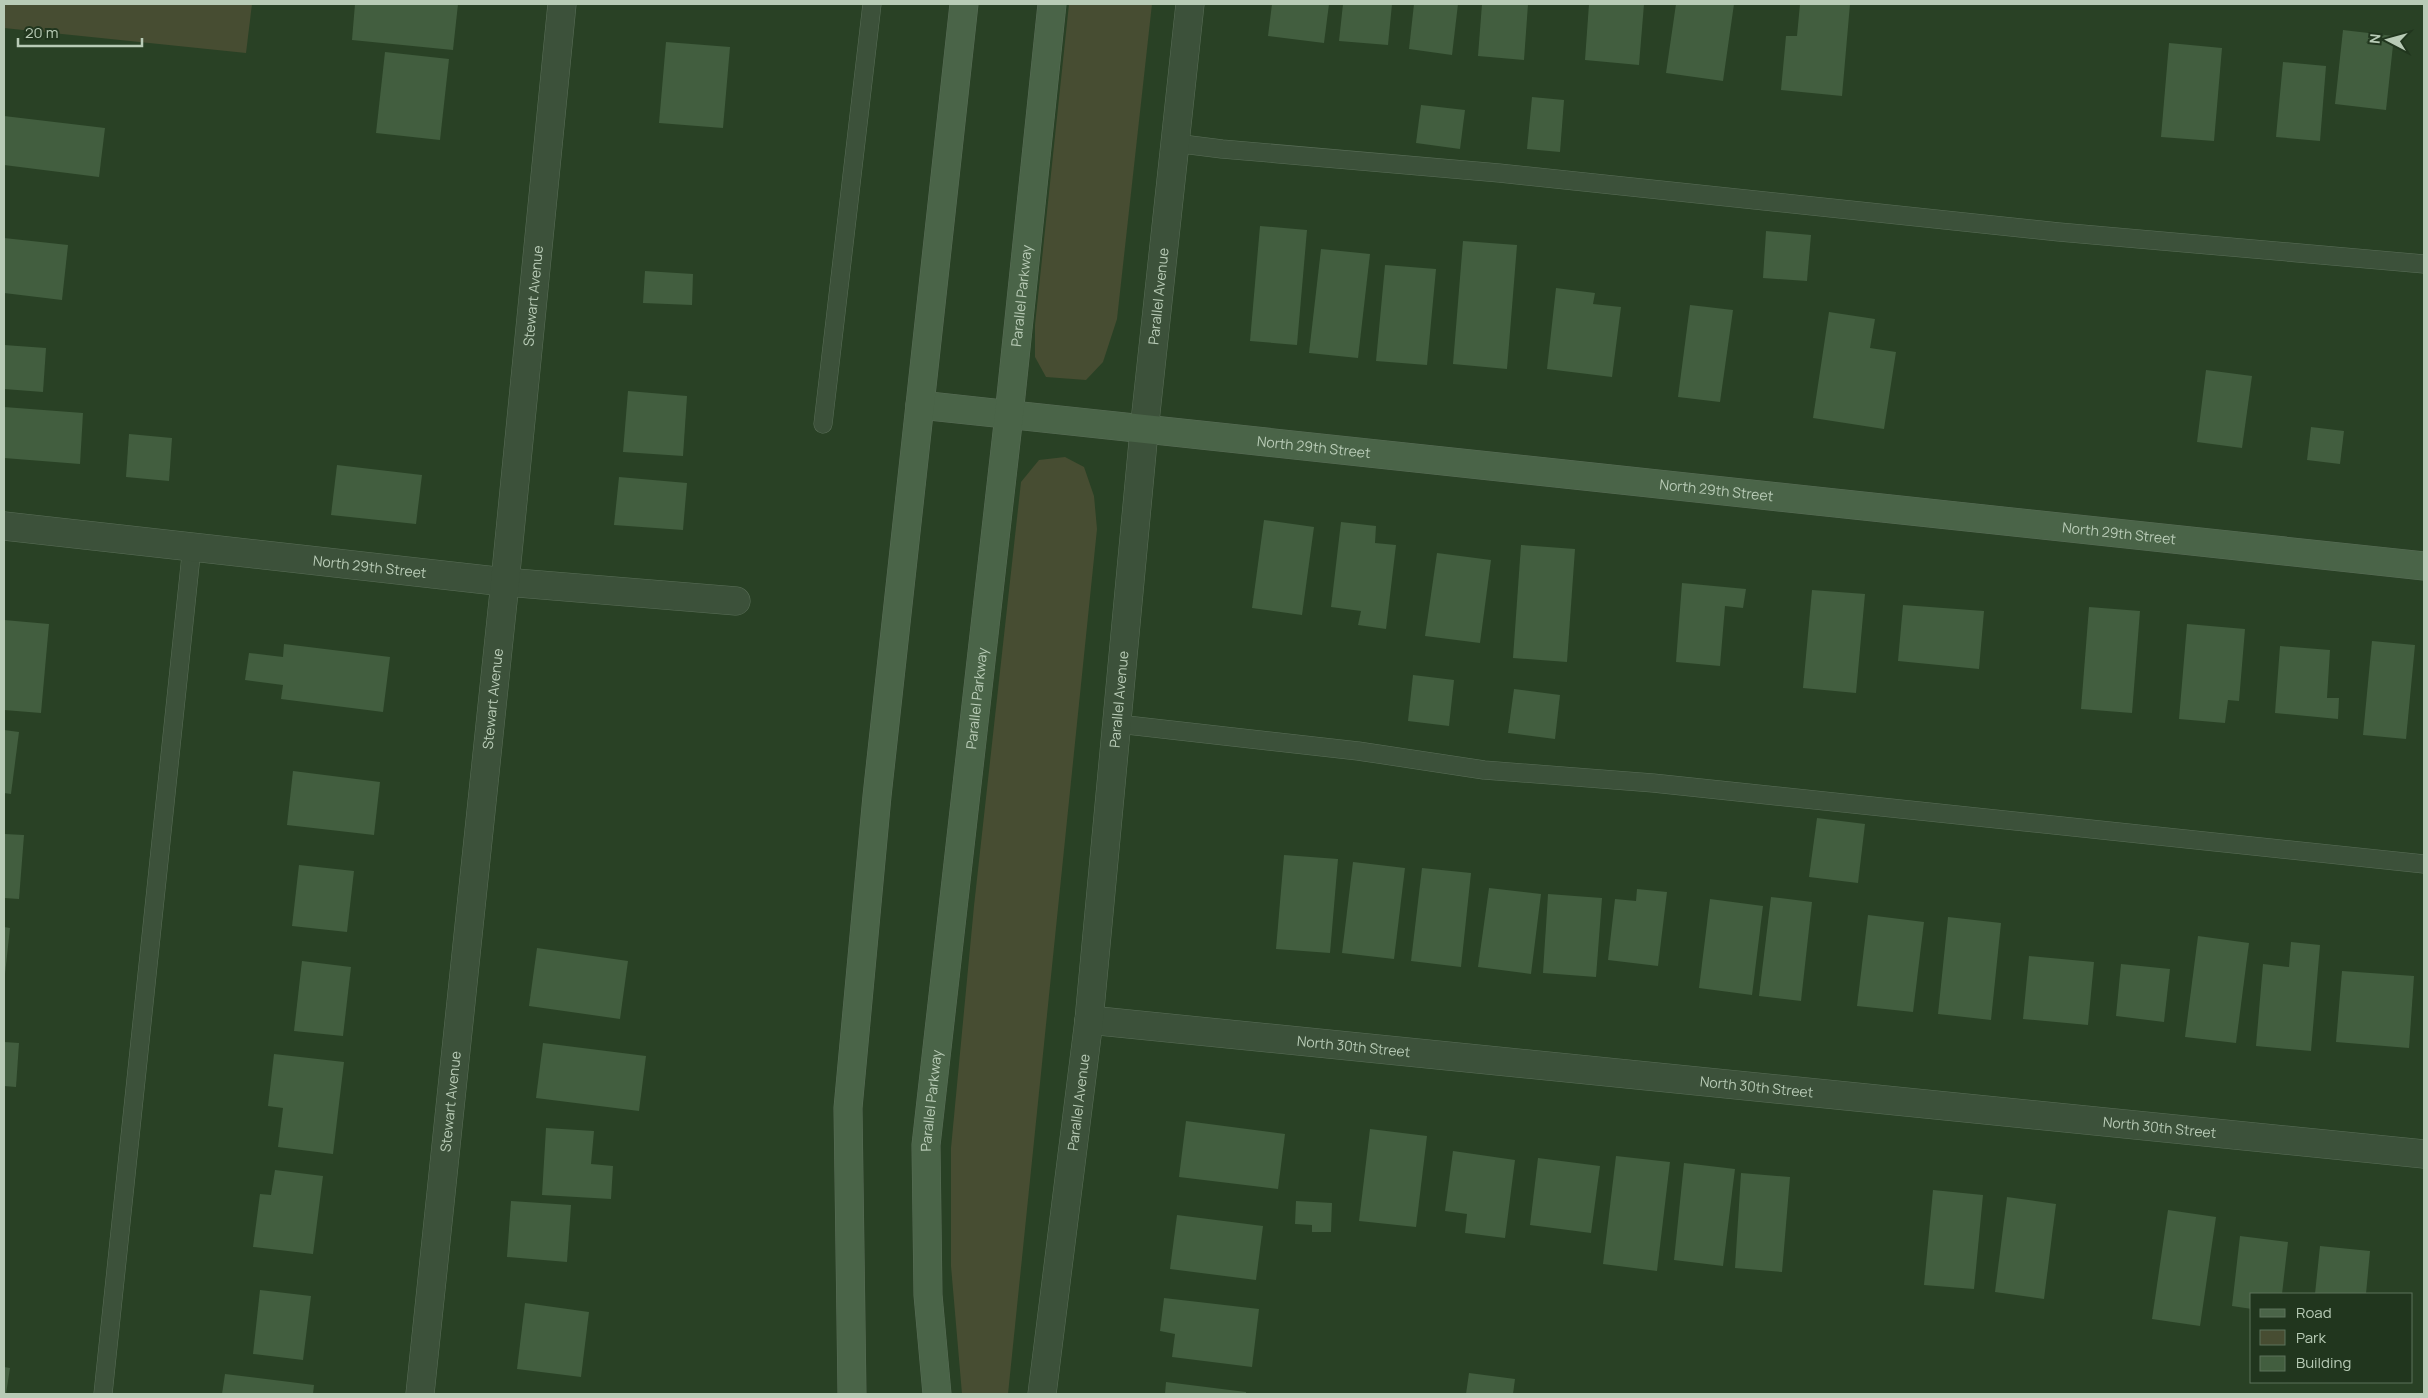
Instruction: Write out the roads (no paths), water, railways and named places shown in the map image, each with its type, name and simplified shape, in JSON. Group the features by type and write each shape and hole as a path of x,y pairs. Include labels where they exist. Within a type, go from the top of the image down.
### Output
{"main road":[{"path":"852,1394 848,1108 877,796 964,4"},
{"name":"Parallel Parkway","path":"937,1394 928,1295 926,1145 1009,415 1052,4"},
{"name":"North 29th Street","path":"920,405 1144,431 2424,566"}],"street":[{"name":"Stewart Avenue","path":"420,1394 505,582 562,4"},
{"name":"Parallel Avenue","path":"1042,1394 1089,1020 1144,431 1190,4"},
{"name":"North 29th Street","path":"4,526 505,582 736,600"},
{"name":"North 30th Street","path":"1089,1020 2424,1154"}],"lane":[{"path":"823,424 872,4"},
{"path":"1174,143 1222,149 1499,173 2059,232 2424,264"},
{"path":"103,1394 192,546"},
{"path":"1118,724 1358,751 1484,770 1653,782 2424,864"}]}
